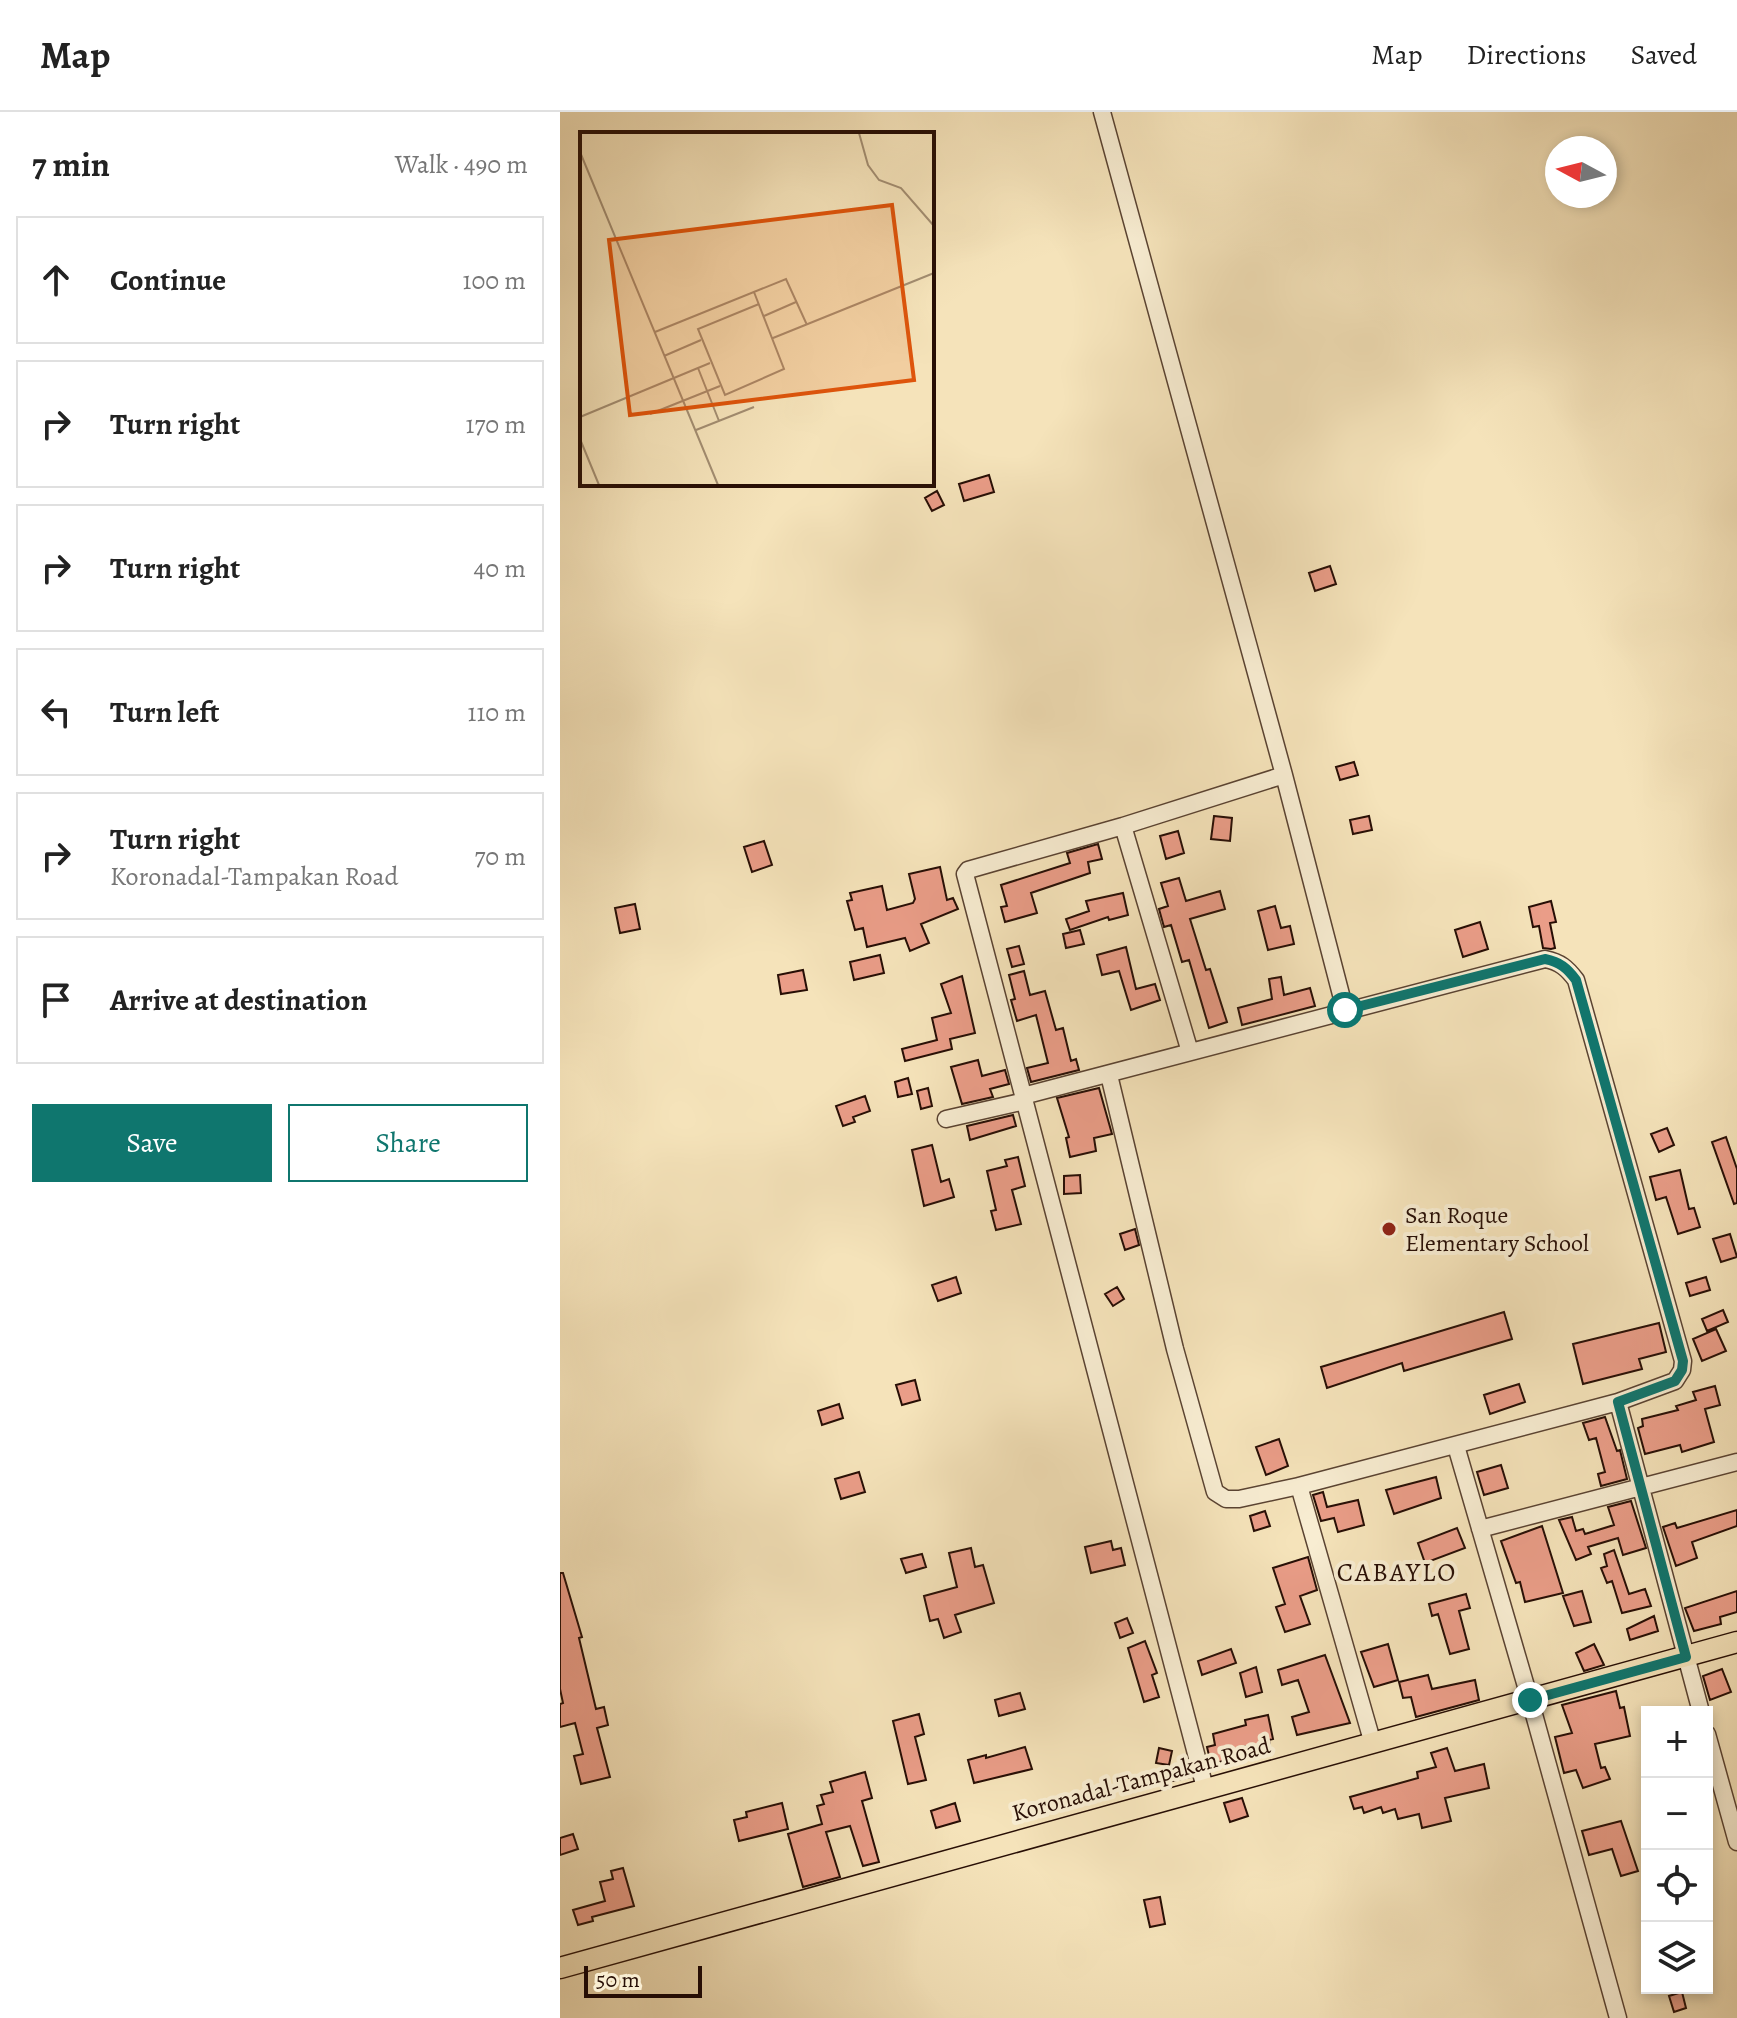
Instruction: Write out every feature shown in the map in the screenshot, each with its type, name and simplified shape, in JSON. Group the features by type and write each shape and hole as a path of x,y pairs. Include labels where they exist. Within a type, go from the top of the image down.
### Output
{"main road":[{"name":"Koronadal-Tampakan Road","path":"560,1968 1737,1642"}],"street":[{"path":"1102,112 1284,775 1345,1010"},
{"path":"1205,1788 965,874 968,870 1123,826 1284,775"},
{"path":"1123,826 1190,1052"},
{"path":"946,1119 1345,1010 1545,959 1557,961 1576,980 1683,1361 1682,1370 1675,1381 1618,1402 1299,1486 1226,1499 1215,1492 1175,1349 1109,1075"},
{"path":"1618,1402 1699,1706"},
{"path":"1456,1446 1618,2018"},
{"path":"1480,1529 1737,1462"},
{"path":"1299,1486 1373,1744"},
{"path":"1713,1756 1737,1842"}],"building":[{"path":"989,475 994,492 964,501 959,484"},
{"path":"937,491 944,505 932,511 925,498"},
{"path":"1330,566 1336,584 1315,591 1309,573"},
{"path":"1354,762 1358,775 1340,780 1336,767"},
{"path":"1214,816 1232,818 1230,841 1211,839"},
{"path":"1369,816 1372,830 1353,834 1350,820"},
{"path":"1178,831 1184,853 1166,859 1160,836"},
{"path":"764,841 772,865 752,872 744,847"},
{"path":"1098,844 1102,859 1088,862 1090,873 1031,893 1037,913 1005,922 1001,907 1007,906 1001,885 1070,863 1067,853"},
{"path":"940,867 947,900 953,898 958,909 921,924 929,943 910,951 905,938 867,947 863,928 855,930 847,901 852,900 850,893 882,886 887,910 913,903 915,899 909,874"},
{"path":"1179,878 1186,901 1220,891 1225,909 1190,919 1227,1022 1209,1028 1189,960 1182,962 1171,925 1164,927 1159,909 1168,906 1161,883"},
{"path":"1123,893 1128,915 1109,920 1108,917 1070,930 1066,919 1089,911 1086,901"},
{"path":"1551,901 1556,922 1550,923 1555,948 1551,949 1543,948 1539,926 1533,927 1529,907"},
{"path":"635,904 640,929 620,933 615,908"},
{"path":"1275,906 1281,928 1290,926 1294,944 1268,950 1258,911"},
{"path":"1480,922 1488,949 1463,957 1455,930"},
{"path":"1080,930 1084,944 1066,948 1063,934"},
{"path":"1019,946 1024,964 1012,967 1007,949"},
{"path":"1126,947 1136,989 1155,984 1160,1000 1131,1010 1119,971 1102,975 1097,955"},
{"path":"880,955 884,973 854,980 850,962"},
{"path":"803,970 807,990 781,994 778,975"},
{"path":"1024,971 1030,995 1045,991 1056,1030 1063,1028 1071,1061 1076,1059 1079,1070 1031,1082 1027,1068 1048,1063 1036,1015 1017,1021 1011,1000 1015,999 1009,975"},
{"path":"962,976 975,1033 950,1039 952,1049 905,1061 902,1049 937,1040 932,1018 951,1013 941,984"},
{"path":"1281,977 1284,995 1310,988 1315,1006 1242,1025 1238,1008 1272,999 1269,979"},
{"path":"978,1060 982,1076 1005,1070 1009,1084 990,1089 993,1097 962,1104 951,1067"},
{"path":"908,1078 912,1094 898,1097 895,1082"},
{"path":"928,1088 932,1106 921,1109 917,1091"},
{"path":"1099,1088 1112,1134 1094,1138 1096,1151 1070,1157 1066,1138 1069,1137 1057,1098"},
{"path":"865,1096 870,1111 853,1117 855,1122 843,1126 836,1106"},
{"path":"1013,1115 1016,1126 970,1140 967,1126"},
{"path":"1667,1128 1674,1145 1659,1152 1651,1134"},
{"path":"1726,1137 1737,1169 1737,1203 1734,1204 1712,1142"},
{"path":"932,1145 941,1182 949,1179 954,1197 924,1206 912,1150"},
{"path":"1018,1157 1025,1186 1012,1190 1021,1224 996,1230 991,1211 996,1210 987,1171 1007,1166 1005,1160"},
{"path":"1680,1170 1689,1209 1694,1208 1700,1227 1678,1234 1666,1197 1656,1200 1650,1177"},
{"path":"1080,1175 1081,1193 1064,1194 1064,1176"},
{"path":"1135,1229 1139,1245 1125,1250 1120,1234"},
{"path":"1730,1234 1737,1257 1721,1262 1713,1239"},
{"path":"956,1277 961,1293 938,1301 932,1285"},
{"path":"1706,1277 1710,1290 1690,1296 1686,1283"},
{"path":"1117,1287 1124,1299 1113,1306 1105,1294"},
{"path":"1723,1310 1728,1322 1707,1331 1702,1319"},
{"path":"1504,1312 1512,1339 1404,1371 1402,1363 1327,1388 1321,1367"},
{"path":"1659,1323 1666,1352 1639,1359 1642,1369 1583,1384 1573,1344"},
{"path":"1716,1329 1726,1351 1702,1361 1693,1339"},
{"path":"915,1380 920,1400 902,1405 896,1385"},
{"path":"1519,1384 1525,1402 1490,1414 1484,1395"},
{"path":"1715,1386 1720,1405 1705,1409 1714,1442 1682,1452 1680,1445 1645,1454 1638,1428 1643,1426 1642,1419 1678,1410 1676,1406 1696,1400 1693,1392"},
{"path":"839,1404 843,1418 822,1425 818,1411"},
{"path":"1605,1417 1617,1451 1620,1450 1627,1479 1601,1486 1598,1474 1605,1472 1596,1438 1589,1440 1583,1423"},
{"path":"1279,1439 1288,1466 1266,1475 1256,1447"},
{"path":"1501,1465 1508,1488 1484,1495 1477,1472"},
{"path":"859,1472 865,1492 841,1499 835,1479"},
{"path":"1436,1477 1441,1498 1394,1514 1386,1490"},
{"path":"1323,1492 1327,1507 1358,1500 1364,1525 1338,1532 1334,1518 1321,1521 1313,1495"},
{"path":"1631,1501 1646,1548 1623,1555 1618,1538 1588,1547 1591,1554 1576,1560 1559,1520 1572,1517 1576,1531 1583,1529 1585,1534 1614,1525 1608,1507"},
{"path":"1737,1510 1737,1526 1692,1542 1697,1558 1676,1566 1663,1527 1675,1523 1677,1528"},
{"path":"1265,1511 1270,1526 1254,1531 1250,1516"},
{"path":"1542,1526 1563,1593 1525,1602 1520,1582 1516,1583 1501,1541"},
{"path":"1457,1528 1465,1548 1425,1563 1418,1543"},
{"path":"1111,1541 1113,1550 1121,1548 1125,1565 1091,1573 1085,1547"},
{"path":"971,1548 975,1567 983,1565 994,1603 955,1615 961,1632 944,1638 938,1619 930,1621 924,1596 957,1587 949,1553"},
{"path":"1614,1550 1629,1594 1645,1589 1651,1606 1622,1613 1612,1581 1607,1583 1601,1568 1607,1566 1604,1554"},
{"path":"922,1554 926,1567 906,1573 901,1559"},
{"path":"1308,1557 1317,1590 1300,1596 1310,1624 1285,1632 1276,1607 1285,1604 1273,1568"},
{"path":"560,1573 563,1573 582,1637 579,1638 596,1709 604,1707 608,1725 597,1728 610,1777 581,1784 574,1756 583,1754 575,1723 560,1727 560,1704 563,1703 560,1689"},
{"path":"1582,1591 1591,1622 1574,1626 1563,1596"},
{"path":"1737,1591 1737,1612 1720,1617 1721,1624 1694,1631 1685,1608"},
{"path":"1466,1594 1470,1608 1459,1611 1469,1649 1450,1654 1438,1614 1432,1616 1429,1604"},
{"path":"1654,1616 1658,1631 1630,1640 1627,1629"},
{"path":"1127,1618 1133,1633 1120,1638 1115,1623"},
{"path":"1145,1641 1157,1673 1152,1675 1159,1697 1144,1702 1128,1648"},
{"path":"1388,1644 1398,1680 1374,1687 1361,1652"},
{"path":"1594,1644 1604,1665 1584,1671 1576,1653"},
{"path":"1231,1649 1236,1663 1202,1675 1198,1661"},
{"path":"1325,1655 1350,1723 1297,1735 1292,1717 1309,1712 1298,1680 1282,1685 1278,1670"},
{"path":"1256,1667 1262,1692 1246,1697 1240,1673"},
{"path":"1722,1669 1731,1692 1710,1700 1703,1676"},
{"path":"1428,1675 1432,1689 1475,1680 1479,1700 1416,1717 1411,1697 1403,1698 1399,1682"},
{"path":"1616,1691 1620,1708 1624,1707 1630,1736 1595,1744 1601,1768 1605,1767 1610,1779 1583,1788 1576,1770 1564,1773 1555,1737 1572,1733 1562,1705"},
{"path":"1020,1693 1025,1709 999,1716 995,1700"},
{"path":"919,1714 924,1734 915,1737 926,1780 908,1784 893,1721"},
{"path":"1268,1715 1273,1739 1269,1740 1270,1746 1252,1751 1251,1745 1225,1752 1227,1760 1211,1764 1207,1747 1215,1745 1213,1734 1246,1725 1245,1720"},
{"path":"1025,1747 1032,1769 974,1783 968,1760"},
{"path":"1159,1748 1172,1751 1169,1765 1156,1763"},
{"path":"1447,1748 1455,1771 1484,1764 1489,1788 1445,1798 1451,1821 1422,1828 1419,1814 1398,1819 1395,1809 1383,1813 1381,1807 1364,1813 1362,1807 1354,1809 1350,1797 1418,1778 1417,1772 1436,1767 1431,1753"},
{"path":"1187,1763 1191,1777 1172,1781 1169,1768"},
{"path":"865,1772 872,1798 862,1801 879,1862 863,1866 850,1826 826,1832 840,1877 803,1887 788,1834 822,1824 817,1806 824,1804 821,1795 833,1792 830,1782"},
{"path":"1242,1798 1248,1816 1230,1822 1224,1803"},
{"path":"782,1803 788,1829 739,1841 734,1820 747,1817 746,1812"},
{"path":"955,1803 960,1821 936,1828 931,1811"},
{"path":"1621,1821 1638,1871 1621,1876 1612,1849 1589,1855 1582,1831"},
{"path":"573,1834 578,1849 560,1855 560,1838"},
{"path":"623,1868 634,1906 592,1917 593,1921 578,1925 573,1910 605,1901 600,1882 613,1879 611,1871"},
{"path":"1160,1897 1165,1924 1150,1927 1144,1900"},
{"path":"1682,1994 1686,2008 1674,2012 1669,1996"}],"place":[{"name":"San Roque Elementary School","path":"1389,1229"}],"district":[{"name":"CABAYLO","path":"1397,1572"}],"route":[{"path":"1345,1010 1545,959 1557,961 1567,968 1576,980 1683,1361 1682,1370 1675,1381 1618,1402 1686,1657 1530,1700"}]}
